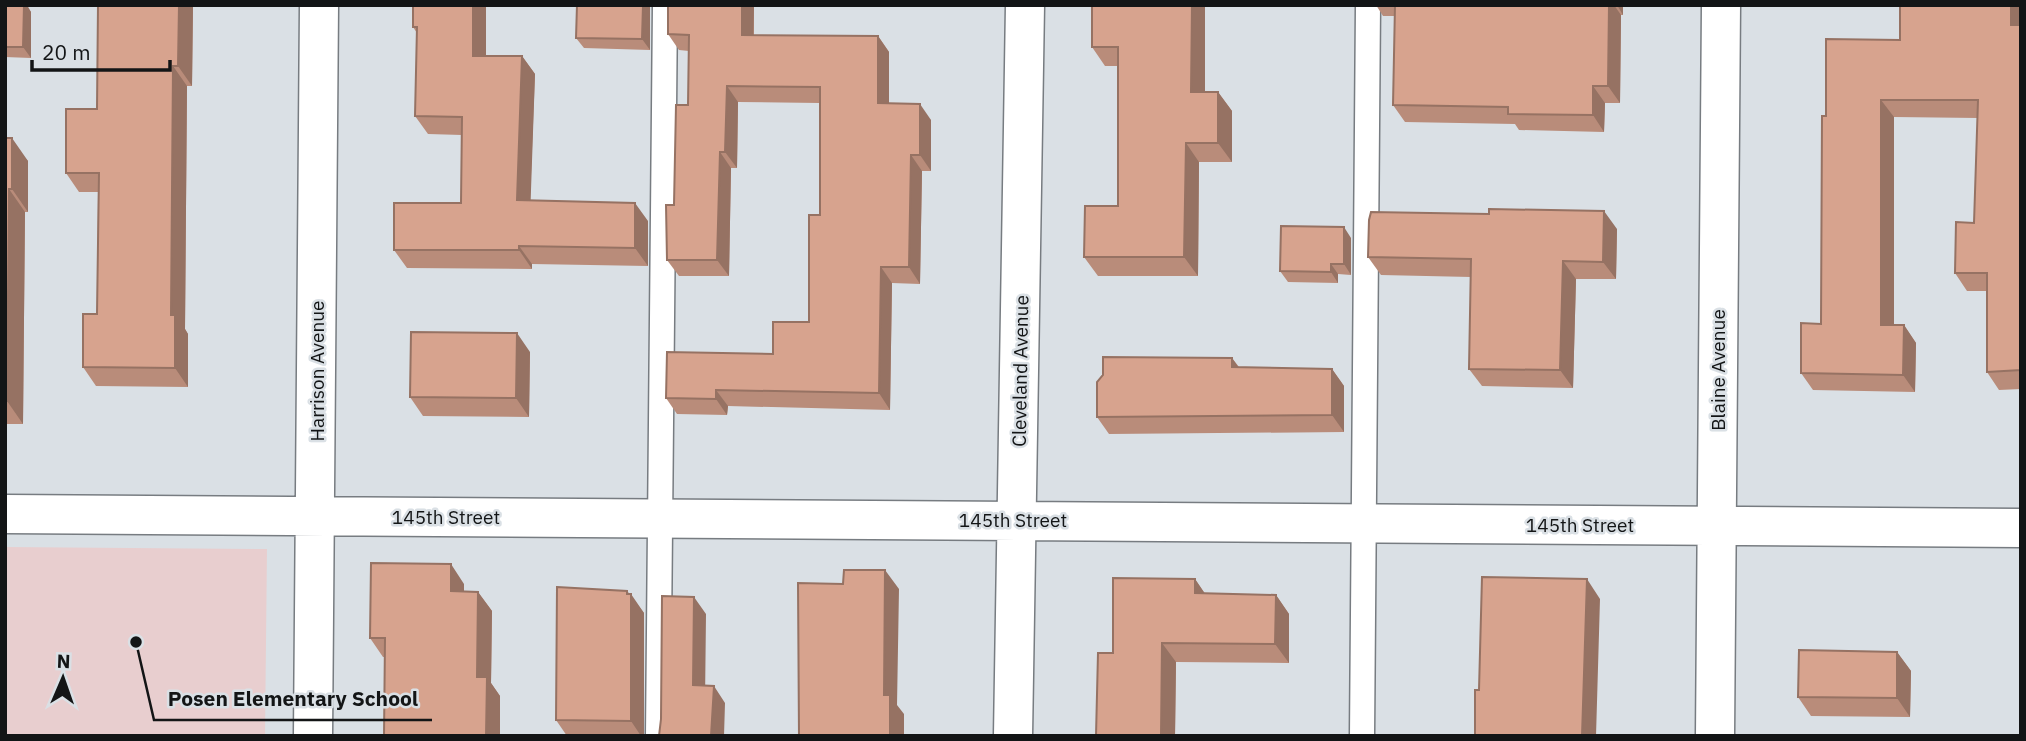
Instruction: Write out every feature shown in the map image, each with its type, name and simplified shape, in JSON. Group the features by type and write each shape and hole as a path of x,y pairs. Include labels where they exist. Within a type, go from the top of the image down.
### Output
{"street":[{"name":"Harrison Avenue","path":"313,736 319,5"},
{"name":"Cleveland Avenue","path":"1013,736 1025,5"},
{"name":"Blaine Avenue","path":"1715,736 1721,5"},
{"name":"145th Street","path":"5,514 2021,528"}],"lane":[{"path":"658,736 665,5"},
{"path":"1362,736 1368,5"}],"shaded area":[{"path":"5,547 267,549 265,736 5,736"}],"building":[{"path":"5,5 24,5 23,47 5,47"},
{"path":"98,5 179,5 178,66 173,66 171,315 175,315 175,368 83,367 83,314 97,314 99,173 66,173 66,109 97,109"},
{"path":"413,5 473,5 473,56 522,56 517,200 635,203 635,248 519,246 519,250 394,250 394,203 461,203 462,117 415,116 417,27 413,27"},
{"path":"577,5 643,5 642,39 576,38"},
{"path":"668,5 742,5 742,35 878,36 878,103 920,104 920,155 911,155 909,267 881,267 879,393 716,390 716,399 666,398 667,352 773,354 773,322 809,322 809,215 820,215 820,87 727,86 725,152 720,152 717,260 667,260 666,205 674,205 676,105 688,105 689,35 668,34"},
{"path":"1092,5 1192,5 1191,92 1218,92 1218,143 1186,143 1184,257 1084,257 1085,206 1118,206 1118,47 1092,47"},
{"path":"1395,5 1609,5 1608,86 1593,86 1593,115 1508,114 1508,107 1393,105"},
{"path":"1900,5 2011,5 2011,25 2021,25 2021,370 1987,372 1987,273 1955,273 1956,222 1974,223 1978,100 1881,100 1881,325 1904,325 1903,375 1801,373 1801,323 1821,324 1822,116 1826,116 1826,39 1900,40"},
{"path":"5,138 12,138 7,401 5,401"},
{"path":"1489,209 1604,211 1603,262 1563,261 1560,370 1469,369 1471,259 1368,257 1371,212 1489,214"},
{"path":"1281,226 1344,227 1344,264 1331,264 1331,272 1280,271"},
{"path":"411,332 517,333 516,398 410,397"},
{"path":"1103,357 1232,358 1232,367 1332,369 1332,415 1097,417 1097,382 1103,375"},
{"path":"371,563 451,564 451,591 478,592 477,677 487,677 486,736 384,736 385,638 370,638"},
{"path":"844,570 885,570 884,695 890,695 890,736 799,736 798,583 843,584"},
{"path":"1482,577 1587,579 1582,736 1475,736"},
{"path":"1113,578 1195,579 1195,593 1276,595 1275,644 1162,643 1161,736 1096,736 1098,653 1113,653"},
{"path":"557,587 627,591 627,594 631,594 631,721 556,720"},
{"path":"662,596 694,597 693,685 714,686 711,736 659,736"},
{"path":"1799,650 1897,652 1897,698 1798,697"}],"place":[{"name":"Posen Elementary School","path":"136,642"}]}
